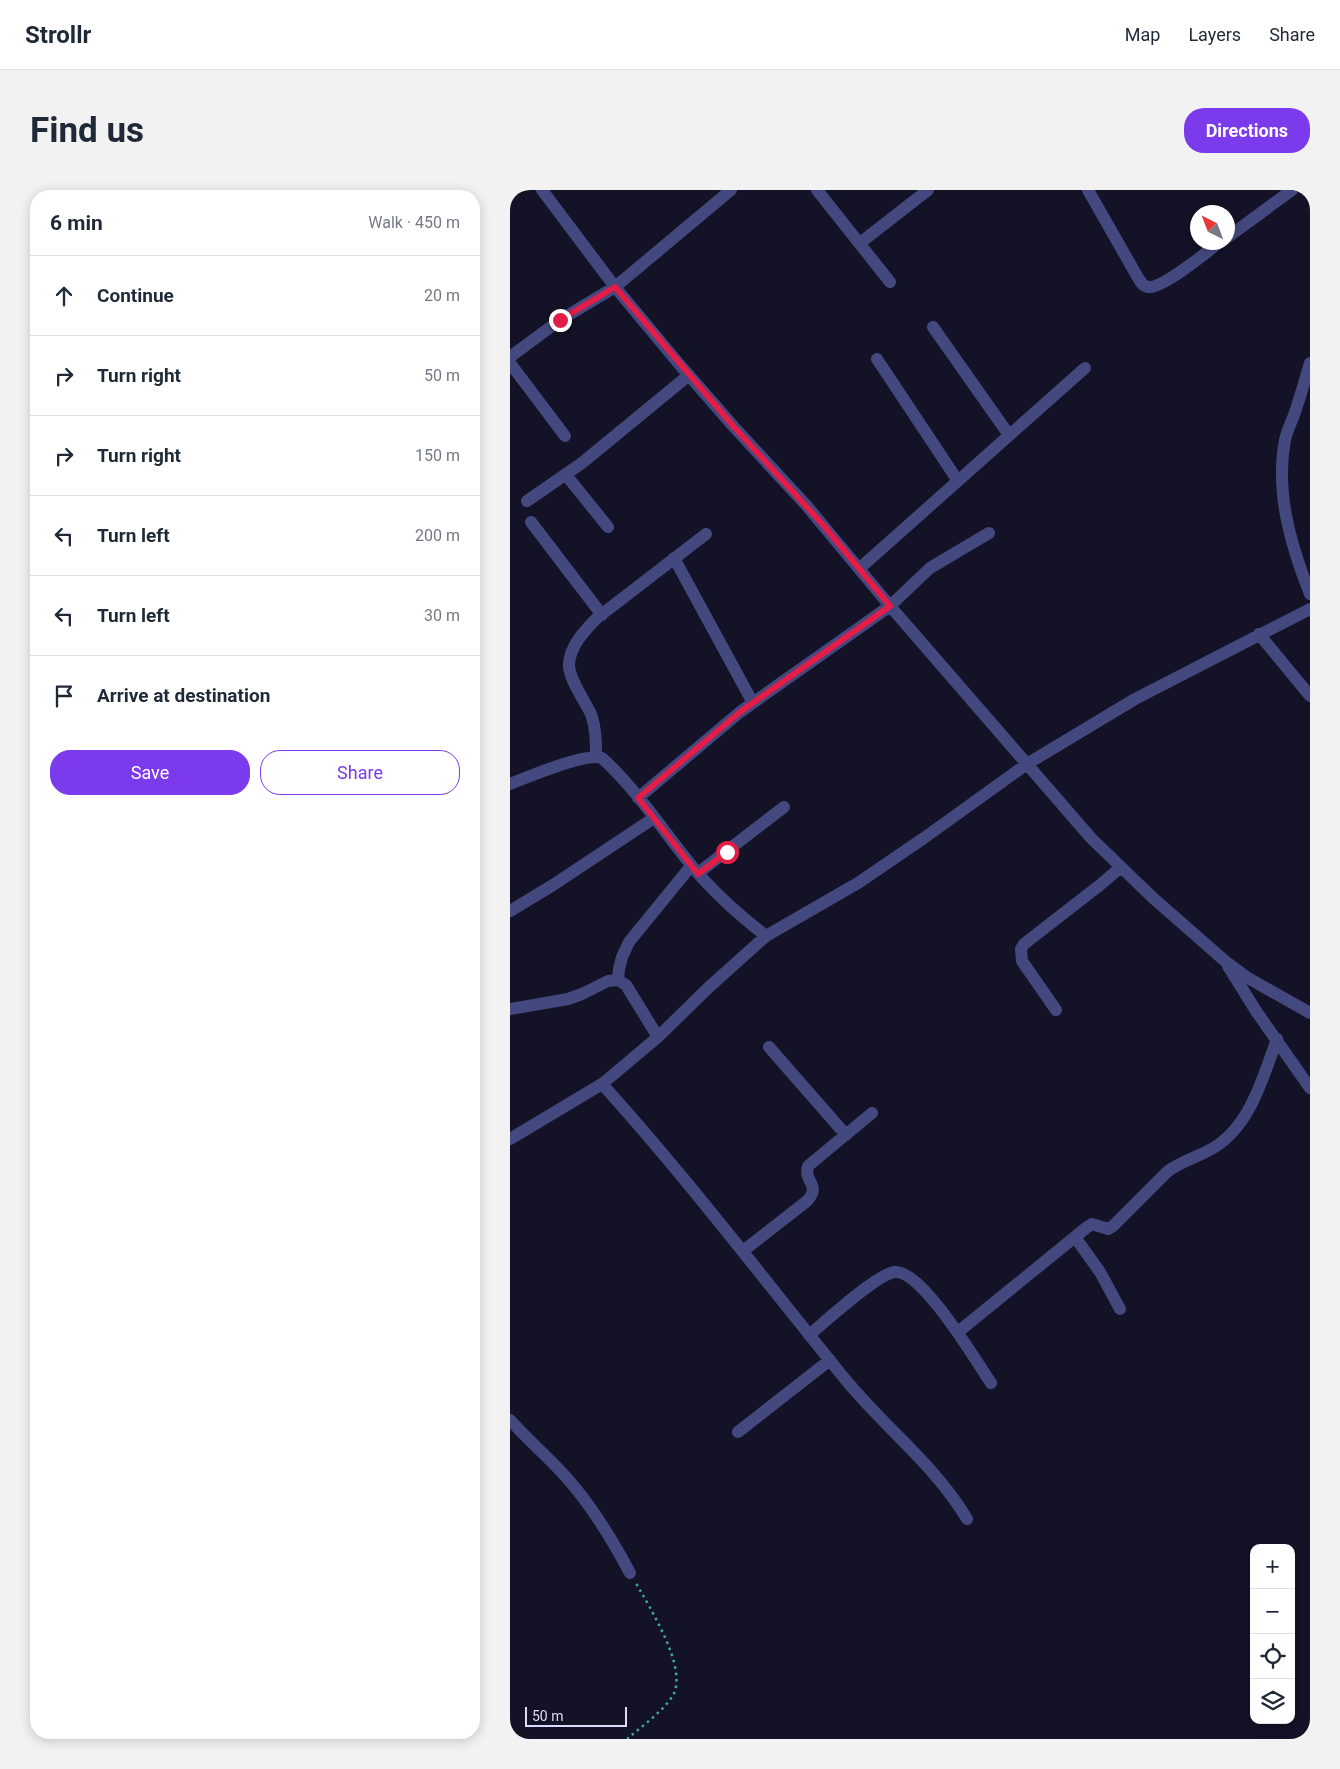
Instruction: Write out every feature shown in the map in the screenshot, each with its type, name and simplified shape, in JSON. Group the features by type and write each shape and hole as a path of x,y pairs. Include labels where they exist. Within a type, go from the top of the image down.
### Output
{"street":[{"path":"542,190 615,287 689,375 806,505 890,606 1091,838 1225,961 1248,978 1310,1013"},
{"path":"510,357 560,320 615,287 731,190"},
{"path":"817,190 890,282"},
{"path":"860,243 928,190"},
{"path":"1088,190 1141,284 1148,287 1158,285 1171,278 1209,250"},
{"path":"1235,232 1292,190"},
{"path":"933,327 1009,435"},
{"path":"877,359 958,481"},
{"path":"510,363 565,436"},
{"path":"1310,363 1286,438 1282,458 1285,512 1301,572 1310,594"},
{"path":"860,568 1085,368"},
{"path":"527,501 600,449 689,375"},
{"path":"566,475 608,527"},
{"path":"532,522 602,615"},
{"path":"596,756 595,730 591,715 570,673 569,664 576,644 585,631 602,615 706,534"},
{"path":"638,798 753,704 890,606 930,568 989,534"},
{"path":"674,558 753,704"},
{"path":"510,1139 602,1084 658,1037 708,988 766,936 858,883 1027,764 1135,700 1310,609"},
{"path":"1259,634 1310,696"},
{"path":"510,784 574,761 596,756 602,758 638,798 695,870 746,920 766,936"},
{"path":"618,980 618,969 629,942 695,870 784,807"},
{"path":"510,911 654,818"},
{"path":"1056,1010 1022,961 1021,949 1024,944 1121,867"},
{"path":"1225,961 1256,1011 1310,1088"},
{"path":"510,1009 568,999 608,981 618,980 626,985 658,1037"},
{"path":"958,1332 1092,1224 1108,1229 1113,1226 1167,1172 1176,1165 1215,1147 1228,1136 1240,1124 1246,1114 1277,1039"},
{"path":"769,1047 846,1135"},
{"path":"602,1084 645,1132 743,1251 862,1400 925,1462 957,1502 967,1519"},
{"path":"743,1251 807,1202 814,1190 807,1176 808,1166 872,1113"},
{"path":"1075,1237 1100,1272 1120,1309"},
{"path":"809,1335 878,1279 896,1272 906,1274 916,1281 958,1332 990,1383"},
{"path":"738,1432 830,1360"},
{"path":"510,1420 566,1477 587,1502 606,1530 630,1573"}],"path":[{"path":"627,1739 673,1696 677,1677 675,1666 659,1626 630,1573"}],"route":[{"path":"560,320 615,287 734,427 806,505 890,606 740,712 638,798 698,874 727,852"}]}
